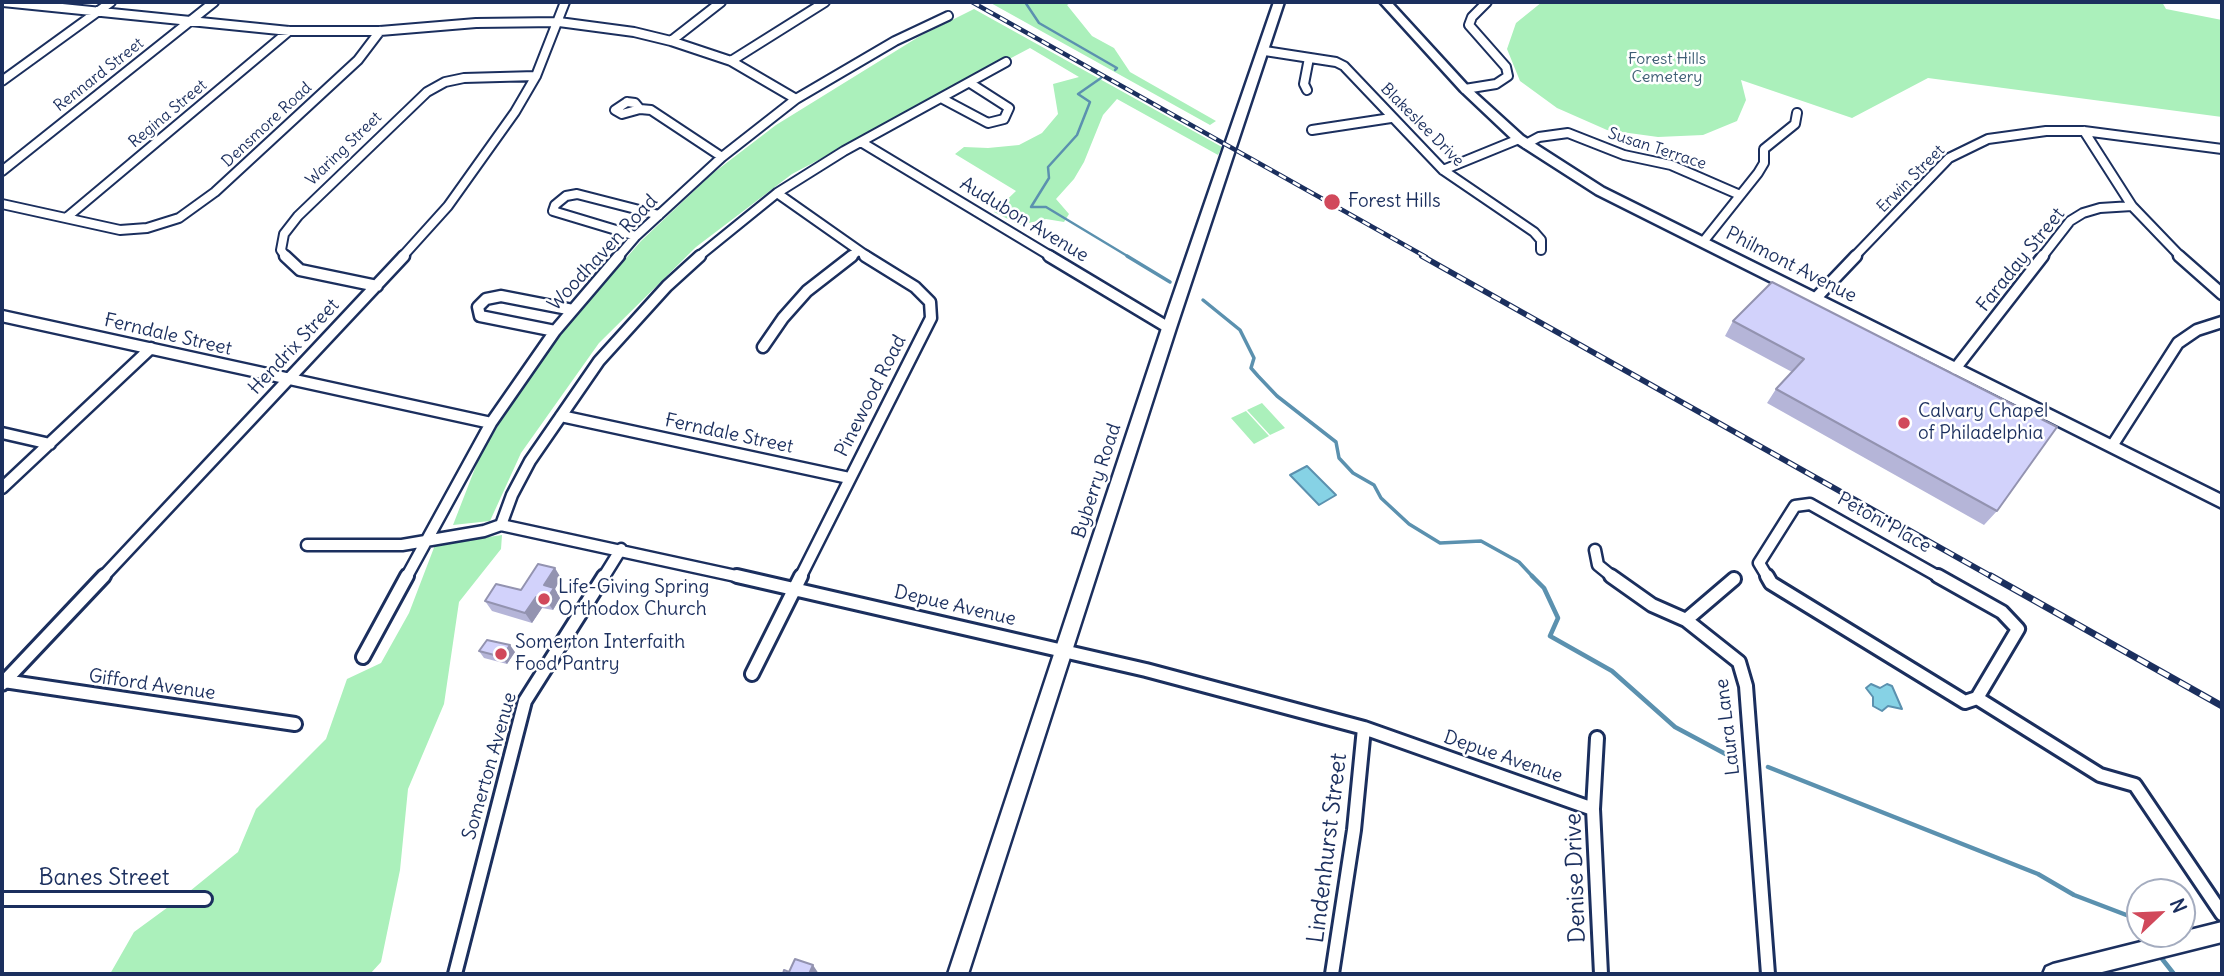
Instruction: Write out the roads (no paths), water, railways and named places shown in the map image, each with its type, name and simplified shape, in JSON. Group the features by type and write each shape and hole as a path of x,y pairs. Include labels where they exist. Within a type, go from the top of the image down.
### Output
{"main road":[{"name":"Byberry Road","path":"958,974 1169,328 1265,51 1279,2"},
{"name":"Philmont Avenue","path":"1385,2 1465,89 1522,142 1600,191 2222,502"},
{"path":"2053,974 2222,932"}],"street":[{"path":"3,2 289,31 380,31 476,23 559,22 634,32 671,41 731,61 796,99"},
{"path":"2,12 16,2"},
{"path":"2,81 111,2"},
{"name":"Rennard Street","path":"2,171 214,2"},
{"name":"Hendrix Street","path":"3,682 377,286 471,175 515,112 536,76 565,2"},
{"path":"671,41 718,2"},
{"path":"731,61 825,2"},
{"path":"1474,2 1485,3"},
{"path":"1465,89 1496,84 1508,76 1506,67 1469,25 1472,17 1485,3"},
{"name":"Woodhaven Road","path":"429,540 491,423 555,331 636,236 722,157 796,99 895,41 948,16"},
{"name":"Regina Street","path":"66,218 289,31"},
{"name":"Densmore Road","path":"66,218 120,230 162,225 179,218 215,192 358,60 380,31"},
{"name":"Blakeslee Drive","path":"1265,51 1344,66 1391,118 1444,170 1534,232 1541,240 1541,250"},
{"path":"1307,90 1304,84 1309,58"},
{"path":"501,525 512,495 530,461 561,415 600,361 667,286 777,193 861,142 1006,62"},
{"name":"Waring Street","path":"377,286 300,270 281,250 284,234 298,216 427,92 450,81 464,78 536,76"},
{"path":"941,98 988,123 1004,119 1009,108 970,83"},
{"path":"640,109 651,110 722,157"},
{"path":"1703,242 1764,163 1764,149 1795,124 1797,113"},
{"path":"1312,130 1391,118"},
{"path":"2084,131 2132,206 2179,256 2222,294"},
{"name":"Erwin Street","path":"1815,299 1949,158 1966,148 2012,134 2084,131 2221,151"},
{"name":"Susan Terrace","path":"1444,170 1522,142 1568,133 1624,155 1671,165 1740,195"},
{"name":"Audubon Avenue","path":"861,142 1169,328"},
{"name":"Pinewood Road","path":"752,674 931,318 930,302 915,287 858,251 777,193"},
{"path":"636,236 553,211 555,205 566,196 577,194 659,215"},
{"path":"2,204 66,218"},
{"name":"Faraday Street","path":"1955,369 2070,221 2083,213 2100,208 2132,206"},
{"path":"763,347 783,318 807,291 858,251"},
{"path":"555,331 480,316 478,307 486,299 501,296 573,310"},
{"name":"Ferndale Street","path":"2,316 287,381 491,423"},
{"path":"2112,446 2178,343 2197,330 2222,322"},
{"path":"2,488 151,348"},
{"name":"Ferndale Street","path":"561,415 849,478"},
{"path":"2,433 50,444"},
{"name":"Petoni Place","path":"1810,504 2002,612 2012,621 2018,629 1977,698 1965,702 1771,583 1759,563 1795,506 1810,504"},
{"name":"Depue Avenue","path":"307,545 402,545 484,531 501,525 621,549 1146,670 1364,728 1593,809"},
{"path":"363,657 429,540"},
{"name":"Somerton Avenue","path":"455,974 525,701 621,549"},
{"name":"Laura Lane","path":"1595,550 1598,565 1623,585 1652,605 1686,620 1739,662 1746,686 1768,974"},
{"path":"1686,620 1734,579"},
{"name":"Gifford Avenue","path":"3,682 295,724"},
{"name":"Petoni Place","path":"1977,698 2101,775 2135,785 2222,914"},
{"name":"Lindenhurst Street","path":"1332,974 1354,830 1364,728"},
{"name":"Denise Drive","path":"1597,738 1593,809 1601,974"},
{"name":"Banes Street","path":"2,899 205,899"}],"water":[{"path":"1307,466 1336,495 1319,505 1290,475"},
{"path":"1871,684 1880,688 1887,684 1892,686 1902,709 1888,706 1882,711 1873,706 1873,697 1866,688"}],"waterway":[{"path":"1025,2 1039,23 1117,68 1115,70"},
{"path":"1101,78 1078,94 1090,102 1077,135 1048,167 1049,178 1031,207 1046,207 1129,257"},
{"path":"1127,256 1170,282"},
{"path":"1203,300 1240,330 1254,358 1251,368 1258,376 1277,396 1336,442 1339,458 1353,473 1374,485 1381,498 1409,524 1440,543 1481,541 1519,562 1534,578"},
{"path":"1534,578 1544,588 1558,618 1550,636 1612,671 1675,727 1733,758"},
{"path":"1768,767 2038,874 2074,895 2126,915"},
{"path":"2159,955 2174,974"}],"railway":[{"path":"972,2 1426,257"},
{"path":"1422,256 1994,578"},
{"path":"1991,576 2222,706"}],"place":[{"name":"Forest Hills","path":"1332,202"},
{"name":"Calvary Chapel of Philadelphia","path":"1904,423"},
{"name":"Life-Giving Spring Orthodox Church","path":"544,599"},
{"name":"Somerton Interfaith Food Pantry","path":"501,654"}],"park label":[{"name":"Forest Hills Cemetery","path":"1667,68"}]}
